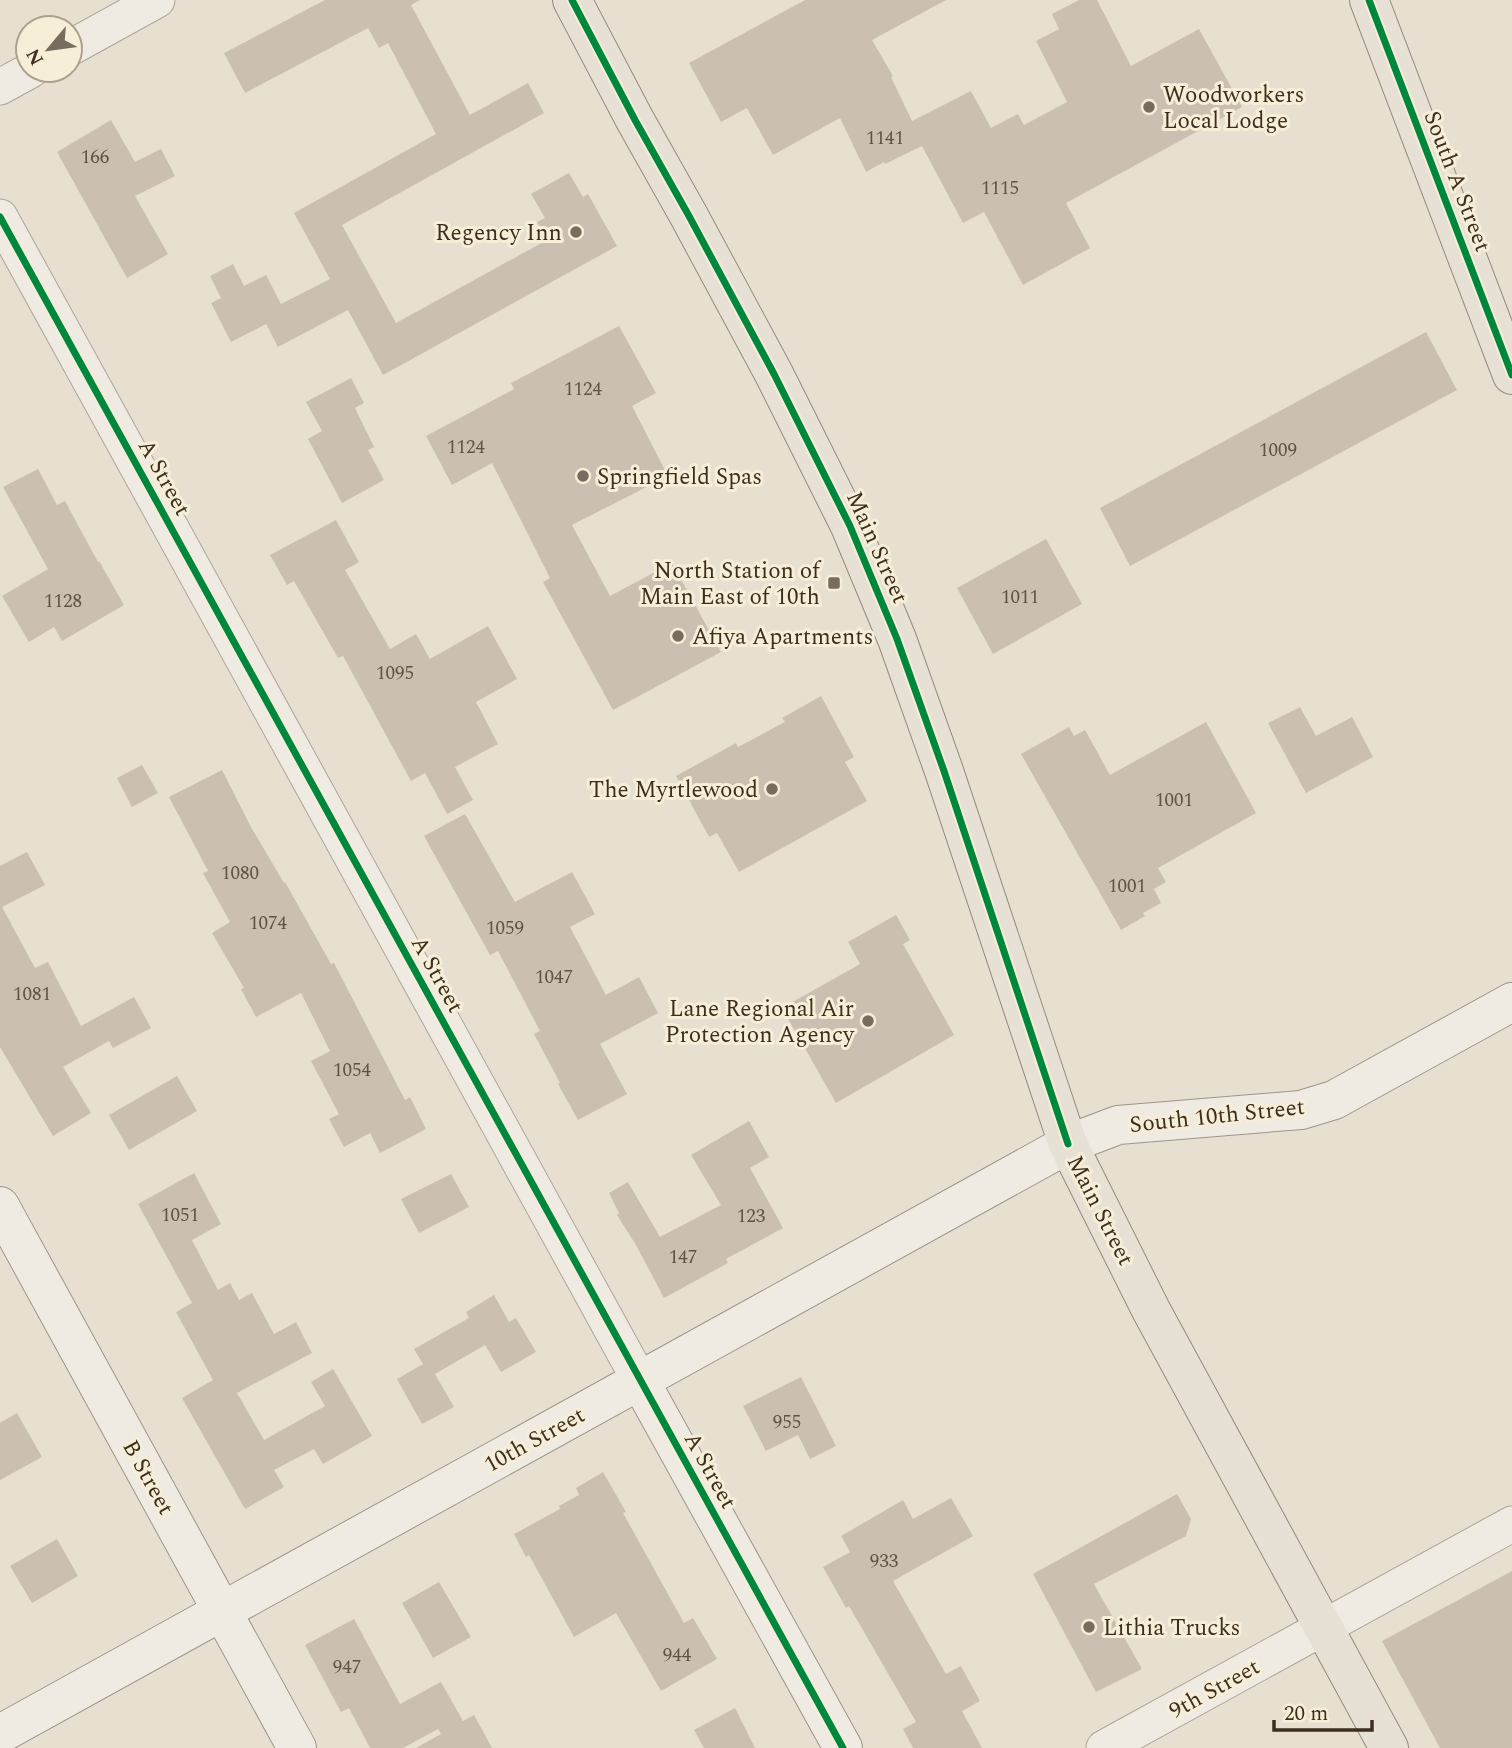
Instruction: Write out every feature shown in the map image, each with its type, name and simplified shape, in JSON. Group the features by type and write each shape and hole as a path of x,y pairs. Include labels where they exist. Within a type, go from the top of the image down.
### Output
{"main road":[{"name":"Main Street","path":"572,0 769,365 850,526 897,639 944,771 1068,1144 1151,1310 1389,1748"},
{"name":"South A Street","path":"1368,0 1512,375"}],"street":[{"path":"84,40 157,0"},
{"name":"A Street","path":"0,217 844,1748"},
{"name":"South 10th Street","path":"1068,1144 1118,1125 1301,1110 1334,1100 1512,1002"},
{"name":"10th Street","path":"0,1734 1068,1144"},
{"name":"B Street","path":"0,1206 297,1748"},
{"name":"9th Street","path":"1104,1748 1512,1524"}],"building":[{"path":"325,0 420,0 411,5 470,115 528,83 544,113 342,225 396,323 547,240 537,222 545,218 531,194 569,173 583,197 588,194 617,246 383,375 348,310 278,347 266,324 231,342 211,303 221,298 210,276 233,264 244,286 266,275 281,304 330,279 294,213 436,134 388,43 379,48 368,28 245,93 224,53"},
{"path":"805,0 946,0 872,40 893,76 891,77 912,121 971,91 991,128 1018,114 1024,125 1067,102 1036,41 1059,29 1052,14 1079,0 1097,0 1131,66 1199,29 1242,107 1066,203 1090,248 1023,285 984,212 963,223 922,146 866,172 840,118 773,155 747,108 721,122 689,63"},
{"path":"111,120 135,162 161,149 175,176 135,196 168,254 127,278 57,152"},
{"path":"619,326 656,393 632,406 668,476 572,525 610,596 672,563 721,652 613,710 543,582 550,578 492,463 452,485 426,436 514,389 511,383"},
{"path":"1426,332 1457,390 1130,566 1100,508"},
{"path":"351,378 364,403 355,408 374,447 368,450 384,480 342,503 308,439 322,431 306,402"},
{"path":"38,469 57,505 65,501 124,605 62,641 54,627 29,642 2,596 48,569 3,487"},
{"path":"336,520 359,562 345,570 390,649 416,634 430,659 488,626 517,679 476,702 498,744 455,767 473,800 447,814 425,773 411,781 343,656 338,658 294,581 287,585 270,555"},
{"path":"1046,539 1082,604 993,654 957,588"},
{"name":"The Myrtlewood","path":"821,696 854,757 845,762 867,801 739,872 717,833 709,837 676,776 736,743 738,747 785,722 782,718"},
{"path":"1300,707 1316,736 1352,717 1373,757 1306,793 1268,723"},
{"path":"1206,722 1256,813 1158,868 1166,882 1154,889 1161,903 1121,930 1021,754 1069,727 1074,736 1085,730 1110,775"},
{"path":"142,765 158,793 132,807 117,778"},
{"path":"222,770 251,827 331,964 334,963 405,1100 410,1097 426,1129 380,1153 370,1133 344,1147 329,1119 339,1114 311,1061 330,1051 301,993 256,1017 241,989 244,988 212,933 230,922 203,873 208,871 169,797"},
{"path":"465,814 515,902 572,872 595,914 570,927 606,995 639,977 658,1013 600,1044 627,1094 578,1120 534,1034 540,1031 498,951 490,955 424,836"},
{"path":"27,852 45,885 2,907 35,968 48,962 81,1026 134,997 151,1028 113,1048 109,1041 63,1067 91,1113 53,1136 0,1047 0,866"},
{"name":"Lane Regional Air Protection Agency","path":"896,915 910,940 903,944 954,1035 836,1103 782,1008 860,964 848,942"},
{"path":"177,1076 197,1111 129,1150 109,1115"},
{"path":"749,1121 769,1157 750,1168 783,1228 726,1259 728,1263 664,1298 617,1215 619,1213 609,1193 628,1182 660,1237 721,1205 691,1155"},
{"path":"194,1173 221,1224 192,1240 218,1290 230,1283 239,1300 252,1293 274,1334 296,1322 312,1353 237,1393 264,1440 325,1406 311,1382 333,1369 372,1436 323,1464 314,1449 274,1470 284,1487 245,1509 182,1398 213,1380 176,1312 192,1303 138,1204"},
{"path":"451,1174 469,1207 419,1233 401,1199"},
{"path":"494,1295 509,1322 516,1318 536,1352 501,1372 485,1345 435,1374 454,1407 422,1424 397,1379 423,1364 414,1349 469,1318 466,1312"},
{"path":"801,1377 836,1446 810,1459 798,1435 766,1451 743,1406"},
{"path":"17,1413 42,1457 0,1480 0,1423"},
{"path":"603,1472 684,1623 693,1618 717,1659 661,1691 616,1613 574,1637 529,1555 526,1557 514,1534 560,1509 559,1506 579,1495 576,1488"},
{"name":"Lithia Trucks","path":"1177,1494 1191,1519 1186,1536 1094,1584 1142,1669 1096,1692 1033,1574"},
{"path":"951,1498 973,1536 893,1581 946,1674 961,1666 980,1701 962,1711 982,1748 913,1748 903,1729 916,1722 849,1606 846,1608 823,1567 850,1552 841,1536 903,1500 913,1519"},
{"path":"57,1539 78,1576 32,1603 10,1566"},
{"path":"1512,1571 1512,1748 1440,1748 1382,1641"},
{"path":"439,1582 471,1637 433,1658 402,1603"},
{"path":"354,1619 400,1704 441,1682 463,1721 474,1715 492,1748 416,1748 441,1734 438,1729 403,1748 370,1748 349,1708 341,1712 305,1645"},
{"path":"735,1708 755,1748 704,1748 694,1730"}],"cycle path":[{"path":"572,0 774,374 850,526 897,639 944,771 1068,1144"},
{"path":"1369,0 1512,375"},
{"path":"0,217 843,1748"}],"place":[{"name":"Woodworkers Local Lodge","path":"1149,107"},
{"name":"Regency Inn","path":"576,232"},
{"name":"Springfield Spas","path":"583,476"},
{"name":"North Station of Main East of 10th","path":"834,583"},
{"name":"Afiya Apartments","path":"678,636"},
{"name":"The Myrtlewood","path":"772,789"},
{"name":"Lane Regional Air Protection Agency","path":"868,1021"},
{"name":"Lithia Trucks","path":"1089,1627"}]}
